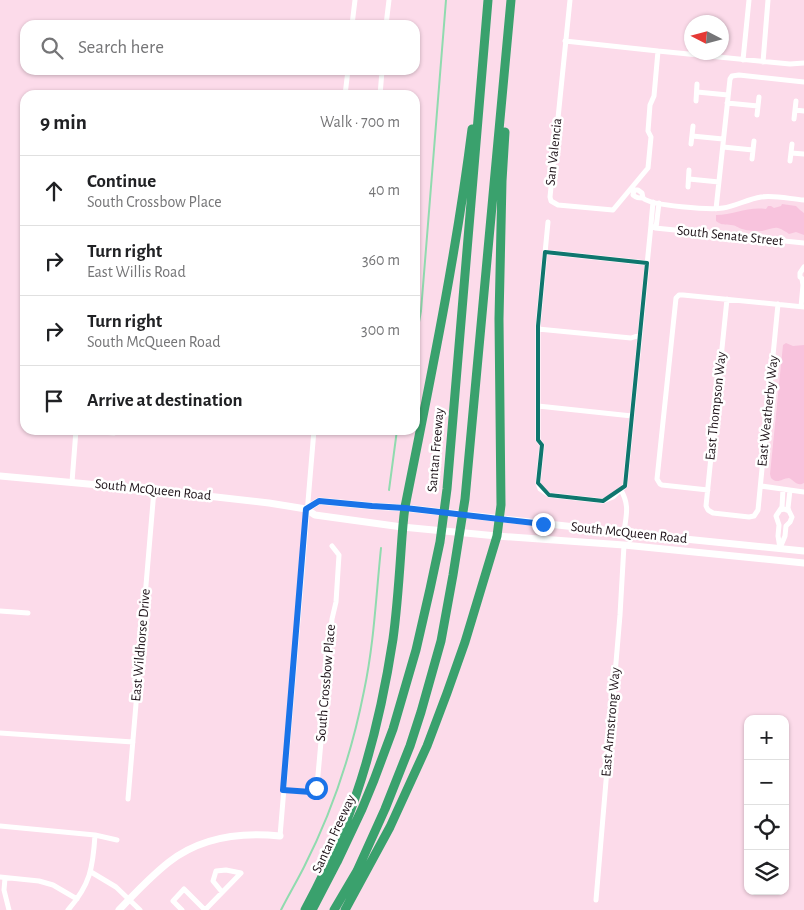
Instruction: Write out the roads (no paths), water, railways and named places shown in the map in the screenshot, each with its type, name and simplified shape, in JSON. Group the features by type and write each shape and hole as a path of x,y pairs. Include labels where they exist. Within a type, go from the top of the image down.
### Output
{"highway":[{"path":"420,434 460,218 488,0"},
{"name":"Santan Freeway","path":"312,910 338,862 358,818 393,729 416,650 440,542 447,489 488,0"},
{"path":"334,910 357,871 396,782 421,712 441,642 465,500 511,0"},
{"path":"345,910 390,826 427,746 464,642 497,536 500,505 499,319 502,181 507,97 506,52"},
{"path":"305,910 343,830 362,777 376,729 393,638 402,527 420,435"}],"main road":[{"name":"South McQueen Road","path":"0,476 233,498 306,509 315,515 402,527 624,545 804,563"},
{"name":"South McQueen Road","path":"306,509 319,501 405,508 804,551"},
{"path":"624,532 624,545"},
{"path":"778,561 780,548"},
{"path":"118,910 170,860 204,842 242,834 280,836"}],"street":[{"path":"353,20 355,0"},
{"path":"387,20 389,0"},
{"name":"San Valencia","path":"570,0 551,201 558,205 613,210 648,168 651,137 648,132 650,105 654,96 658,51"},
{"path":"743,60 749,0"},
{"path":"763,62 768,0"},
{"path":"565,42 763,62 804,63"},
{"path":"346,90 347,75"},
{"path":"380,90 382,75"},
{"path":"716,209 727,103 732,76 739,75 804,82"},
{"path":"696,101 697,84"},
{"path":"697,92 728,95"},
{"path":"757,115 758,97"},
{"path":"794,119 796,101"},
{"path":"727,103 758,106"},
{"path":"795,110 804,110"},
{"path":"691,144 693,126"},
{"path":"692,136 724,138"},
{"path":"752,160 754,141"},
{"path":"790,162 792,144"},
{"path":"723,148 753,150"},
{"path":"791,153 804,154"},
{"path":"688,187 689,170"},
{"path":"689,179 719,182"},
{"path":"632,189 633,195 637,198 643,198 645,201 716,209 760,197 804,200"},
{"path":"548,222 538,329 538,440 542,445 538,483 540,489 549,495 603,501 613,497 625,486 647,263 654,227 656,203"},
{"name":"South Senate Street","path":"654,227 804,243"},
{"path":"545,252 647,263"},
{"path":"708,490 664,485 658,482 657,479 677,297 683,295 802,307 803,280 800,272 804,267"},
{"name":"East Thompson Way","path":"709,511 706,506 727,299"},
{"name":"East Weatherby Way","path":"709,511 751,517 758,510 778,304"},
{"path":"538,329 631,338 640,336"},
{"path":"538,406 632,416"},
{"path":"72,482 77,435"},
{"path":"280,836 313,435"},
{"path":"760,486 804,492"},
{"path":"780,548 779,525 776,516 782,507 784,489"},
{"name":"East Wildhorse Drive","path":"128,799 154,490"},
{"path":"621,490 627,505 624,532"},
{"path":"780,548 785,536 786,526 791,519 788,508 790,490"},
{"path":"780,510 789,511"},
{"name":"East Armstrong Way","path":"596,900 620,615 624,545"},
{"name":"South Crossbow Place","path":"283,790 311,792 317,786 332,620 336,602 339,554 332,546"},
{"path":"0,610 28,613"},
{"path":"0,733 133,742"},
{"path":"0,826 117,840"},
{"path":"68,910 85,886 91,872 95,836"},
{"path":"182,910 173,900 184,889 205,910 241,873 226,870 216,871 213,880 222,892"},
{"path":"91,872 116,887 140,910"},
{"path":"9,910 2,877 39,881 53,885 77,899"}],"waterway":[{"path":"420,316 446,0"},
{"path":"389,490 396,435"},
{"path":"281,910 324,825 354,736 370,656 381,548"}]}
